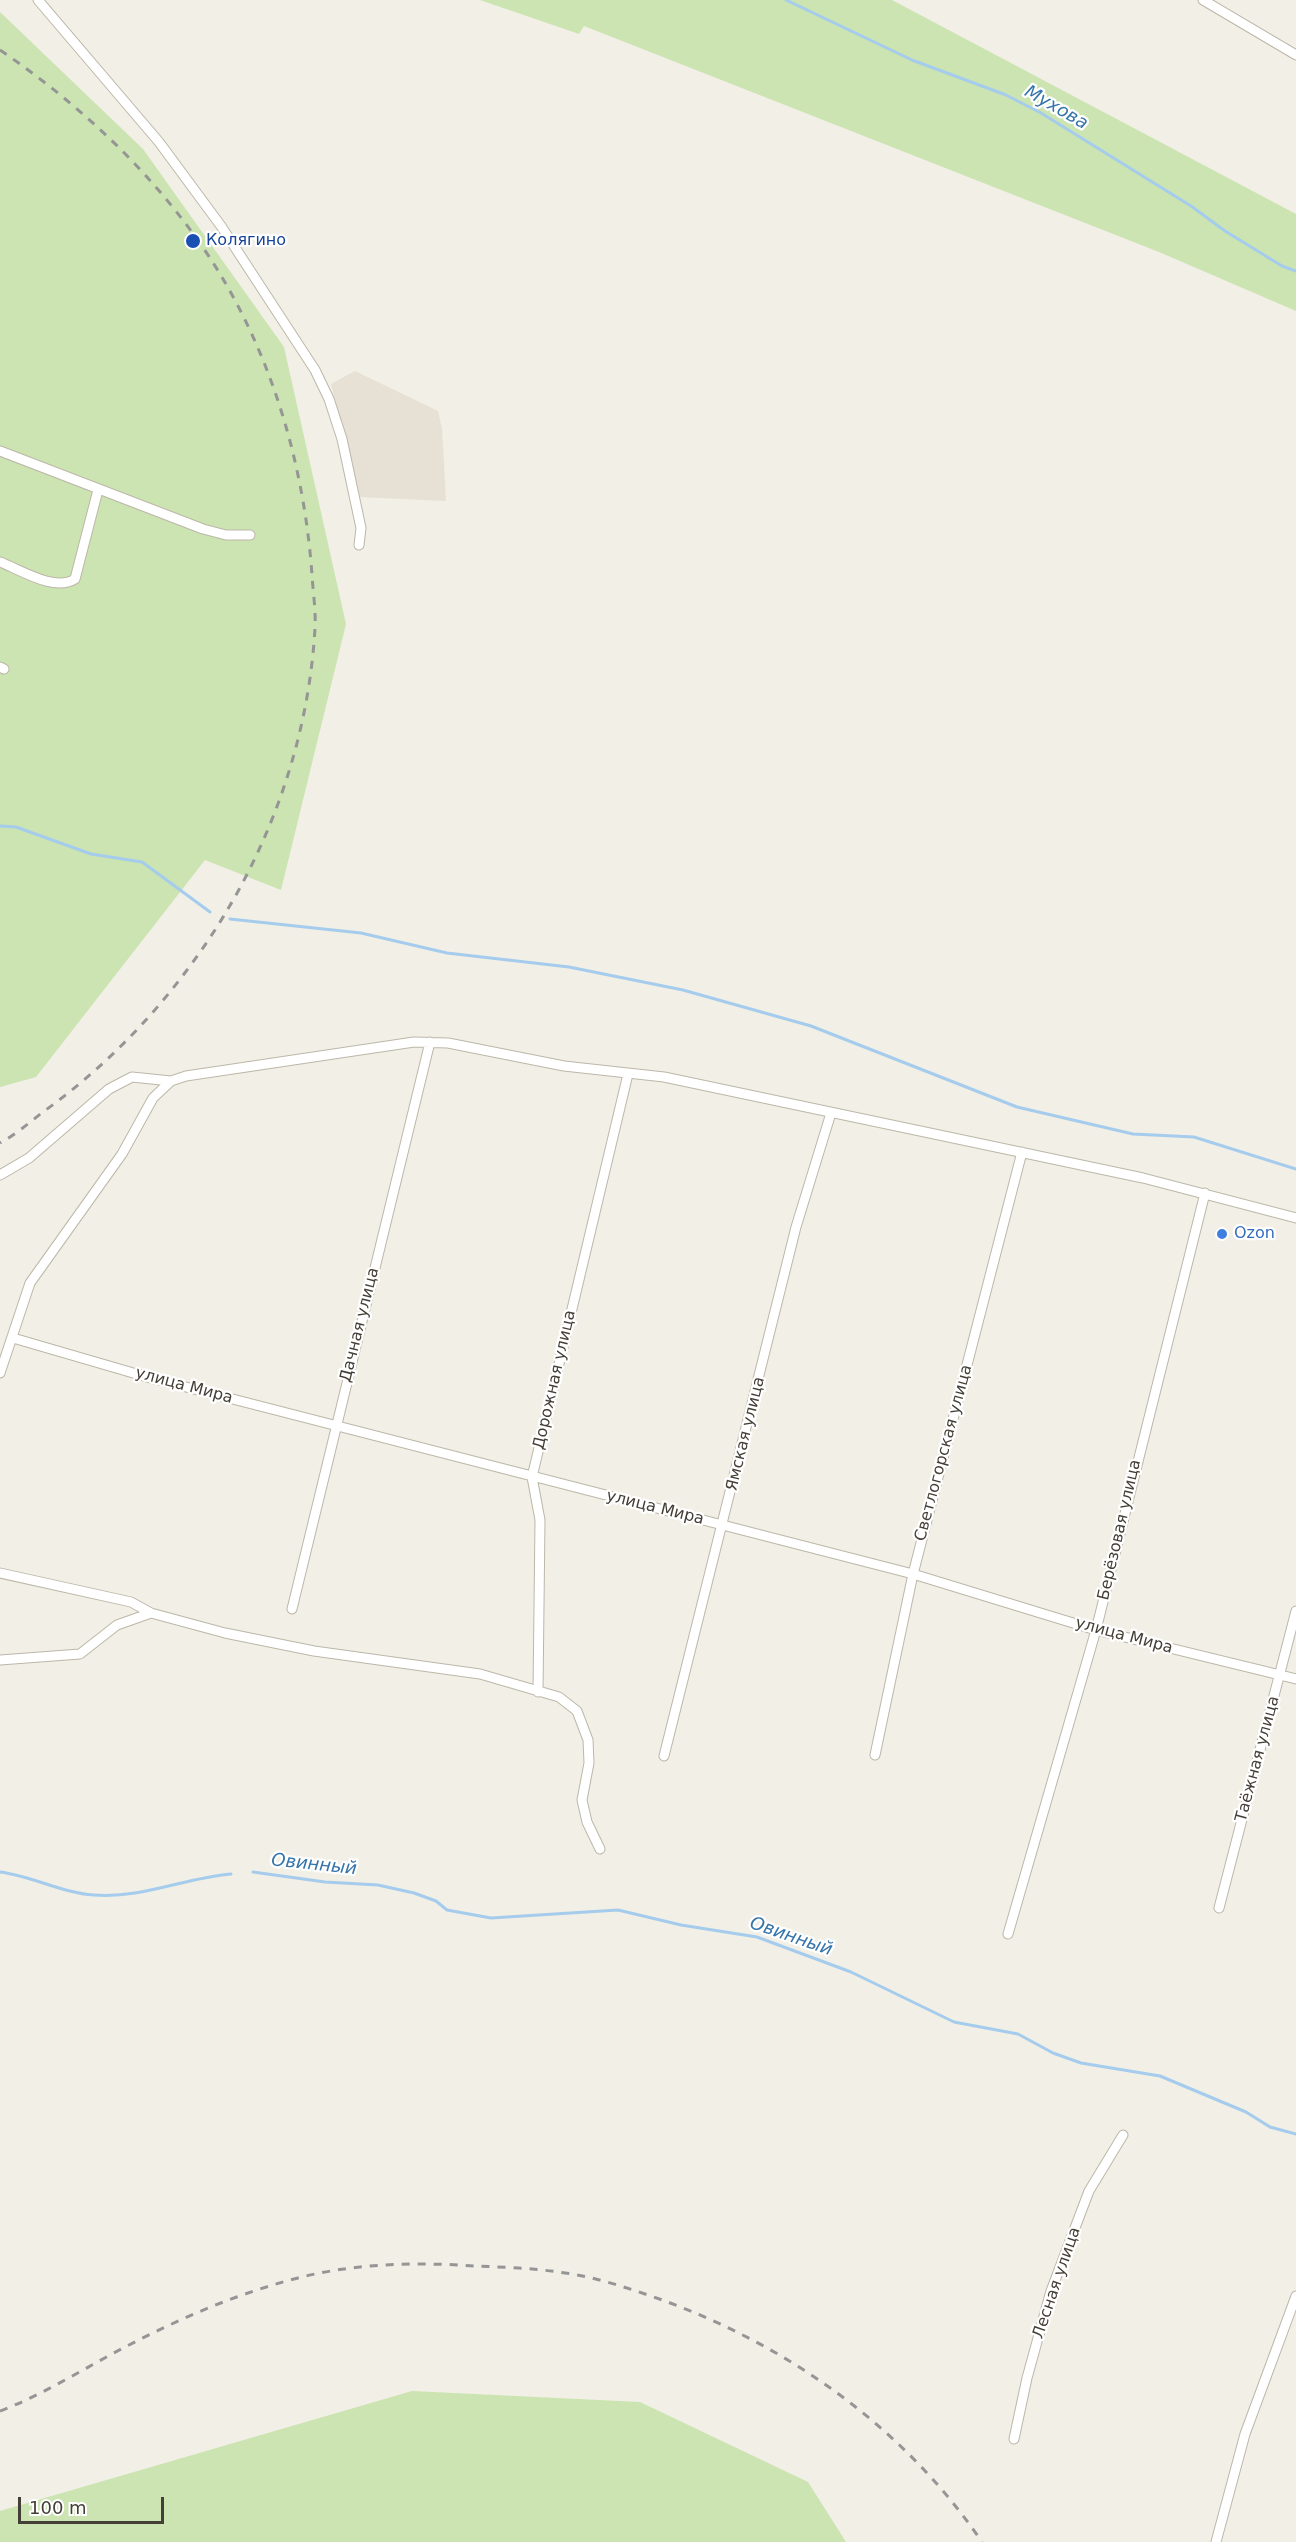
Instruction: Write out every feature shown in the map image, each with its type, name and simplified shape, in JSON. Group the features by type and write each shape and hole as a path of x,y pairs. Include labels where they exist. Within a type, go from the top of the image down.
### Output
{"street":[{"path":"38,0 159,142 221,226 315,370 329,399 342,439 362,528 359,545"},
{"path":"1203,0 1296,56"},
{"path":"0,451 203,529 226,536 250,536"},
{"path":"0,562 51,583 67,584 75,579 98,490"},
{"path":"0,1373 14,1338 30,1283 122,1154 153,1098 171,1081 186,1076 414,1042 448,1043 564,1066 664,1077 1205,1192 1296,1218"},
{"name":"Дачная улица","path":"292,1609 430,1042"},
{"name":"Дорожная улица","path":"538,1692 540,1520 532,1477 628,1074"},
{"path":"0,1175 29,1158 109,1089 132,1077 171,1081"},
{"name":"Ямская улица","path":"664,1756 796,1227 831,1113"},
{"name":"Светлогорская улица","path":"875,1755 913,1574 1022,1152"},
{"name":"Берёзовая улица","path":"1008,1934 1096,1630 1205,1192"},
{"name":"улица Мира","path":"14,1338 147,1377 913,1574 1096,1630 1296,1679"},
{"path":"0,1573 132,1602 152,1612 225,1633 314,1651 480,1674 559,1697 577,1711 585,1728 589,1763 582,1800 587,1822 600,1849"},
{"name":"Таёжная улица","path":"1219,1908 1296,1611"},
{"path":"0,1660 80,1654 117,1625 152,1612"},
{"name":"Лесная улица","path":"1014,2439 1027,2378 1051,2291 1089,2191 1123,2135"},
{"path":"1216,2542 1245,2434 1296,2296"}],"shaded area":[{"path":"355,371 438,411 442,429 446,501 360,497 331,384"}],"green space":[{"path":"480,0 892,0 1296,214 1296,311 1159,252 584,26 579,34"},
{"path":"0,12 143,149 284,347 346,624 281,890 205,860 36,1077 0,1087"},
{"path":"412,2391 640,2402 808,2482 846,2542 0,2542 0,2511"}],"waterway":[{"name":"Мухова","path":"786,0 912,60 1006,95 1041,113 1191,206 1225,231 1282,266 1296,271"},
{"path":"0,826 16,827 91,854 142,862 210,912"},
{"path":"230,919 361,933 447,953 569,967 683,990 811,1026 1017,1107 1133,1134 1194,1137 1296,1169"},
{"name":"Овинный","path":"0,1872 82,1894 94,1895 129,1894 231,1874"},
{"name":"Овинный","path":"253,1872 325,1882 378,1885 414,1893 436,1901 447,1910 491,1918 618,1910 681,1925 757,1937 851,1972 954,2022 1018,2034 1053,2053 1081,2063 1160,2076 1246,2112 1270,2127 1296,2134"}],"railway":[{"path":"0,50 60,94 141,170 189,228 232,294 267,370 292,450 308,533 315,622 310,675 291,766 257,854 236,896 184,974 136,1031 82,1082 22,1129 0,1143"},
{"path":"0,2411 33,2397 129,2345 191,2315 233,2298 298,2278 342,2269 408,2264 516,2268 572,2274 626,2288 712,2320 801,2368 881,2428 918,2463 982,2542"}],"place":[{"name":"Колягино","path":"193,241"},
{"name":"Ozon","path":"1222,1234"}]}
